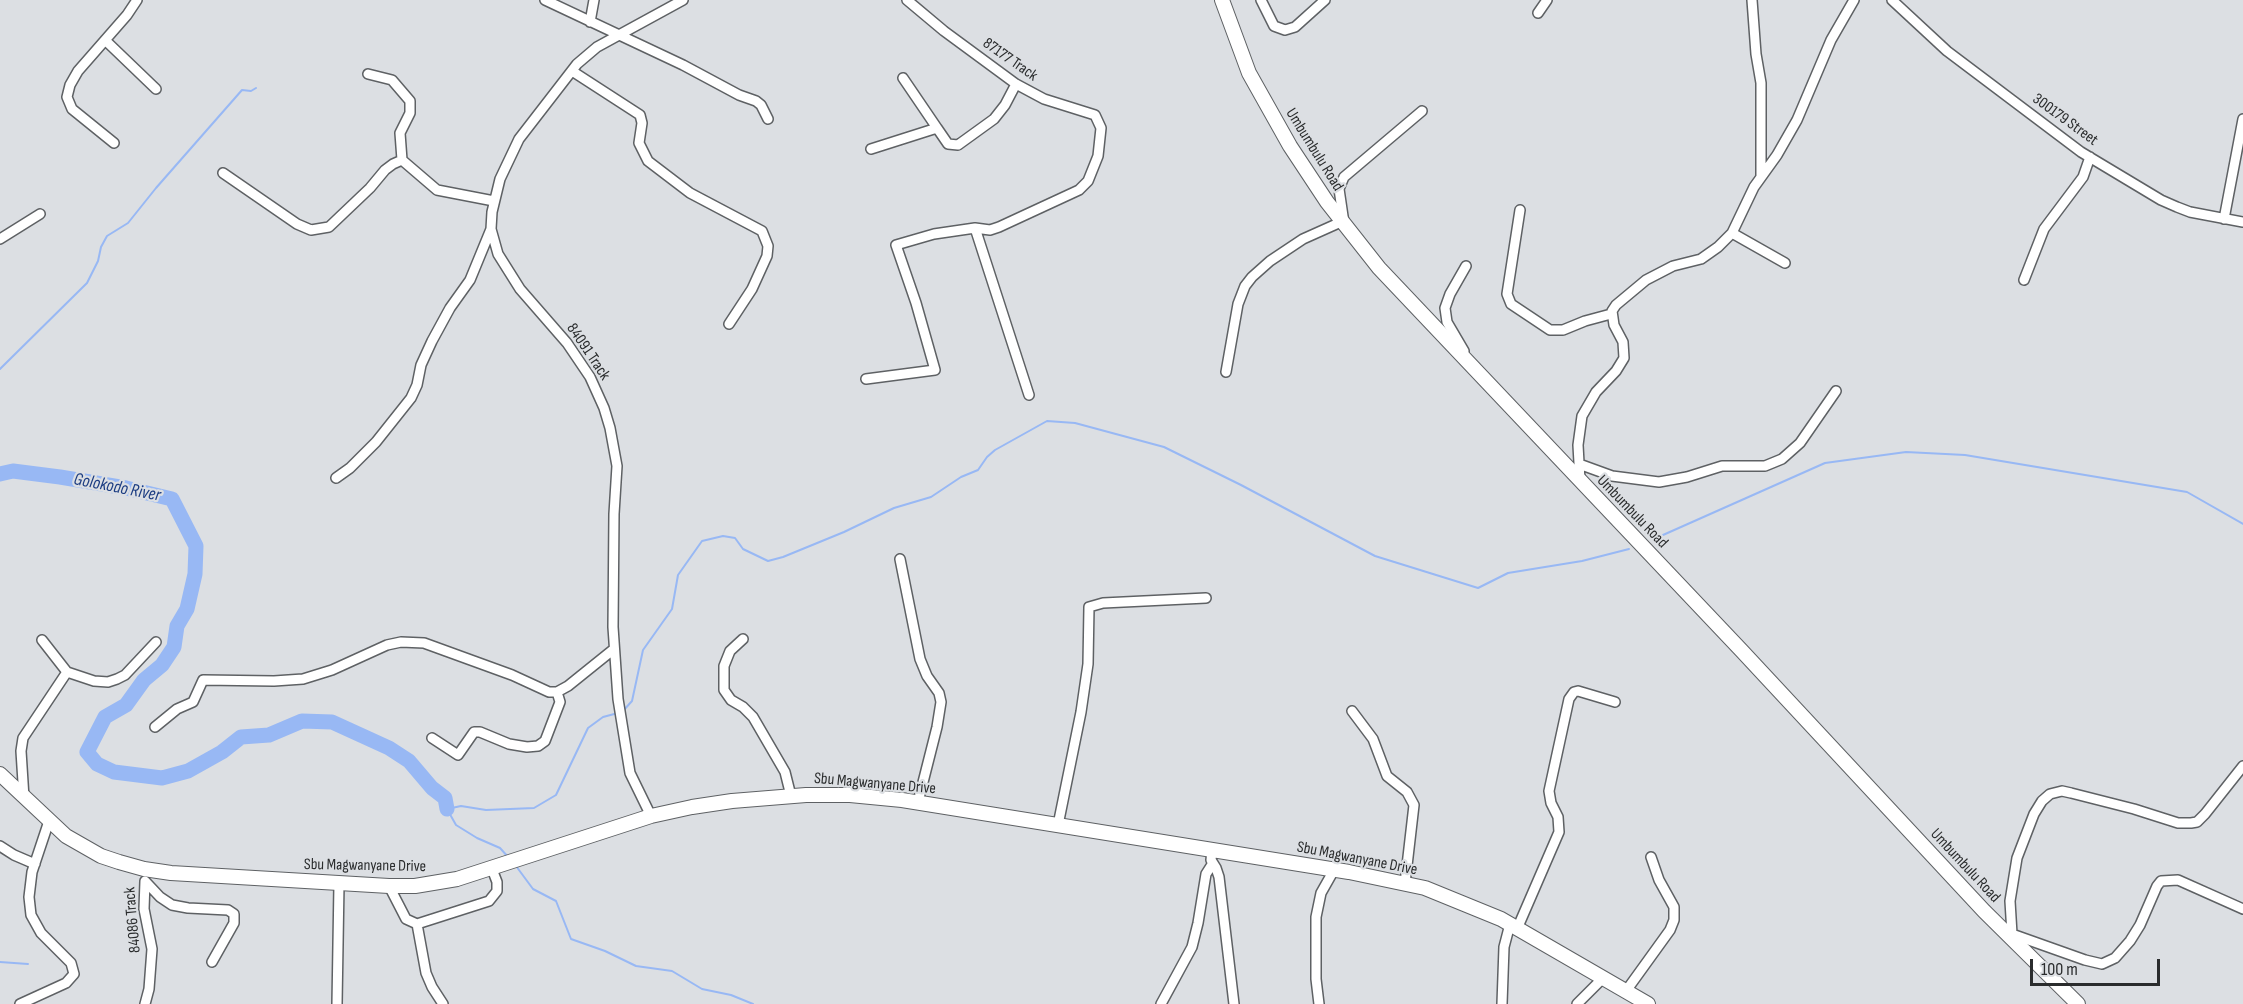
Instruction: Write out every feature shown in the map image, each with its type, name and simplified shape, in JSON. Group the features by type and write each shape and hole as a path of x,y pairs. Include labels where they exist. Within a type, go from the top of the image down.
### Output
{"main road":[{"name":"Umbumbulu Road","path":"1222,0 1238,46 1261,96 1304,169 1343,224 1379,268 2078,1004"},
{"name":"Sbu Magwanyane Drive","path":"0,774 66,836 144,875 389,886 441,882 495,868 651,816 732,801 791,795 850,795 918,802 1058,825 1212,856 1334,870 1405,883 1454,898 1514,926 1648,1004"}],"street":[{"path":"114,143 72,108 67,101 70,85 78,71 127,15 137,0"},
{"path":"545,0 683,65 739,95 756,101 761,105 768,119"},
{"path":"590,22 594,0"},
{"name":"84091 Track","path":"651,816 630,773 620,712 614,649 613,567 617,466 610,428 590,377 567,343 520,289 498,254 491,229 494,201 506,163 519,139 572,71 597,47 683,0"},
{"name":"87177 Track","path":"907,0 944,31 1016,84 1044,99 1091,113 1098,119 1101,128 1094,167 1088,182 1079,190 990,230 975,228"},
{"path":"1261,0 1271,22 1278,29 1285,30 1295,27 1325,0"},
{"path":"1538,13 1546,0"},
{"path":"1752,0 1756,54 1761,83 1761,176"},
{"path":"1520,210 1507,294 1511,304 1550,330 1563,330 1611,314 1616,305 1646,280 1673,266 1701,260 1718,248 1732,233 1761,176 1777,155 1797,120 1831,40 1854,0"},
{"name":"300179 Street","path":"1892,0 1947,51 2091,157 2161,200 2190,212 2243,222"},
{"path":"105,40 156,88"},
{"path":"572,71 640,115 642,123 639,143 648,161 690,193 762,231 768,246 767,255 752,290 729,324"},
{"path":"368,74 393,80 410,101 410,113 400,133 402,160 437,190 494,201"},
{"path":"903,78 949,145 955,146 994,119 1005,105 1016,84"},
{"path":"1226,372 1238,304 1245,286 1260,269 1303,239 1343,224 1339,189 1344,177 1422,111"},
{"path":"2224,219 2243,119"},
{"path":"871,149 938,128"},
{"path":"2024,280 2044,229 2085,174 2091,157"},
{"path":"223,173 297,224 318,230 329,227 339,219 385,170 402,160"},
{"path":"0,239 40,214"},
{"path":"866,379 935,370 916,303 896,245 934,234 975,228 1029,395"},
{"path":"336,478 350,468 376,442 411,398 417,385 421,365 432,341 450,308 470,280 491,229"},
{"path":"1732,233 1785,264"},
{"path":"1466,266 1447,301 1445,316 1473,369"},
{"path":"1580,481 1578,445 1582,416 1596,392 1616,371 1624,358 1623,342 1611,314"},
{"path":"1579,464 1612,476 1659,482 1687,477 1722,466 1765,466 1782,459 1800,444 1836,391"},
{"path":"900,560 920,658 927,676 939,693 941,702 918,802"},
{"path":"1058,825 1081,712 1088,664 1089,607 1113,602 1206,598"},
{"path":"742,639 730,651 724,666 724,690 731,700 753,717 785,772 791,795"},
{"path":"42,640 67,672 94,681 108,682 125,675 156,642"},
{"path":"155,727 177,709 193,702 203,680 303,679 332,670 387,645 401,642 424,643 512,675 541,690 557,692 568,686 614,649"},
{"path":"24,798 21,751 23,738 67,672"},
{"path":"1502,1004 1504,947 1559,832 1558,817 1551,803 1549,791 1569,699 1574,692 1578,691 1615,702"},
{"path":"432,738 458,755 474,732 480,732 509,744 538,746 545,741 560,702 557,692"},
{"path":"1352,711 1373,739 1388,776 1407,792 1414,805 1405,883"},
{"path":"2243,766 2205,814 2191,824 2178,823 2145,812 2062,791 2050,794 2042,801 2034,814 2017,858 2008,932 2102,964 2115,958 2130,941 2161,881 2178,880 2243,909"},
{"path":"20,1004 66,983 74,974 71,963 41,933 31,915 30,886 49,821"},
{"path":"0,846 35,864"},
{"path":"1161,1004 1192,947 1206,874 1212,856"},
{"path":"1212,856 1219,877 1234,1004"},
{"path":"1626,991 1670,930 1674,920 1674,907 1659,880 1652,857"},
{"path":"389,886 406,919 417,924 481,906 489,901 497,891 495,868"},
{"path":"1319,1004 1316,979 1316,911 1321,893 1334,870"},
{"path":"144,875 160,897 172,905 228,910 234,914 232,927 212,962"},
{"name":"84086 Track","path":"144,875 144,909 152,949 146,1004"},
{"path":"337,1004 339,884"},
{"path":"417,924 426,973 440,1002"},
{"path":"1577,1004 1603,978"}],"waterway":[{"path":"0,369 87,283 107,236 128,223 242,90 251,91 256,88"},
{"path":"623,711 632,701 643,650 672,609 678,575 702,541 723,536 735,538 743,549 768,561 783,557 894,508 931,497 961,477 978,470 995,450 1047,421 1075,423 1164,447 1375,556 1478,588 1508,573 1582,561 1629,549"},
{"path":"1663,535 1825,463 1906,452 1965,455 2187,492 2243,524"},
{"name":"Golokodo River","path":"0,474 13,471 60,477 126,488 172,499 196,546 195,574 187,609 177,626 174,647 162,665 144,680 126,705 105,717 87,752 97,764 114,772 162,778 188,771 222,752 241,737 269,735 302,721 332,722 389,748 409,761 432,788 445,798 447,809"},
{"path":"509,858 500,848 456,825 447,809 461,806 486,810 534,808 556,795 588,728 603,717 618,713"},
{"path":"516,866 533,889 556,901 571,939 605,951 636,966 672,971 702,989 731,995 753,1004"},
{"path":"0,962 28,964"}]}
